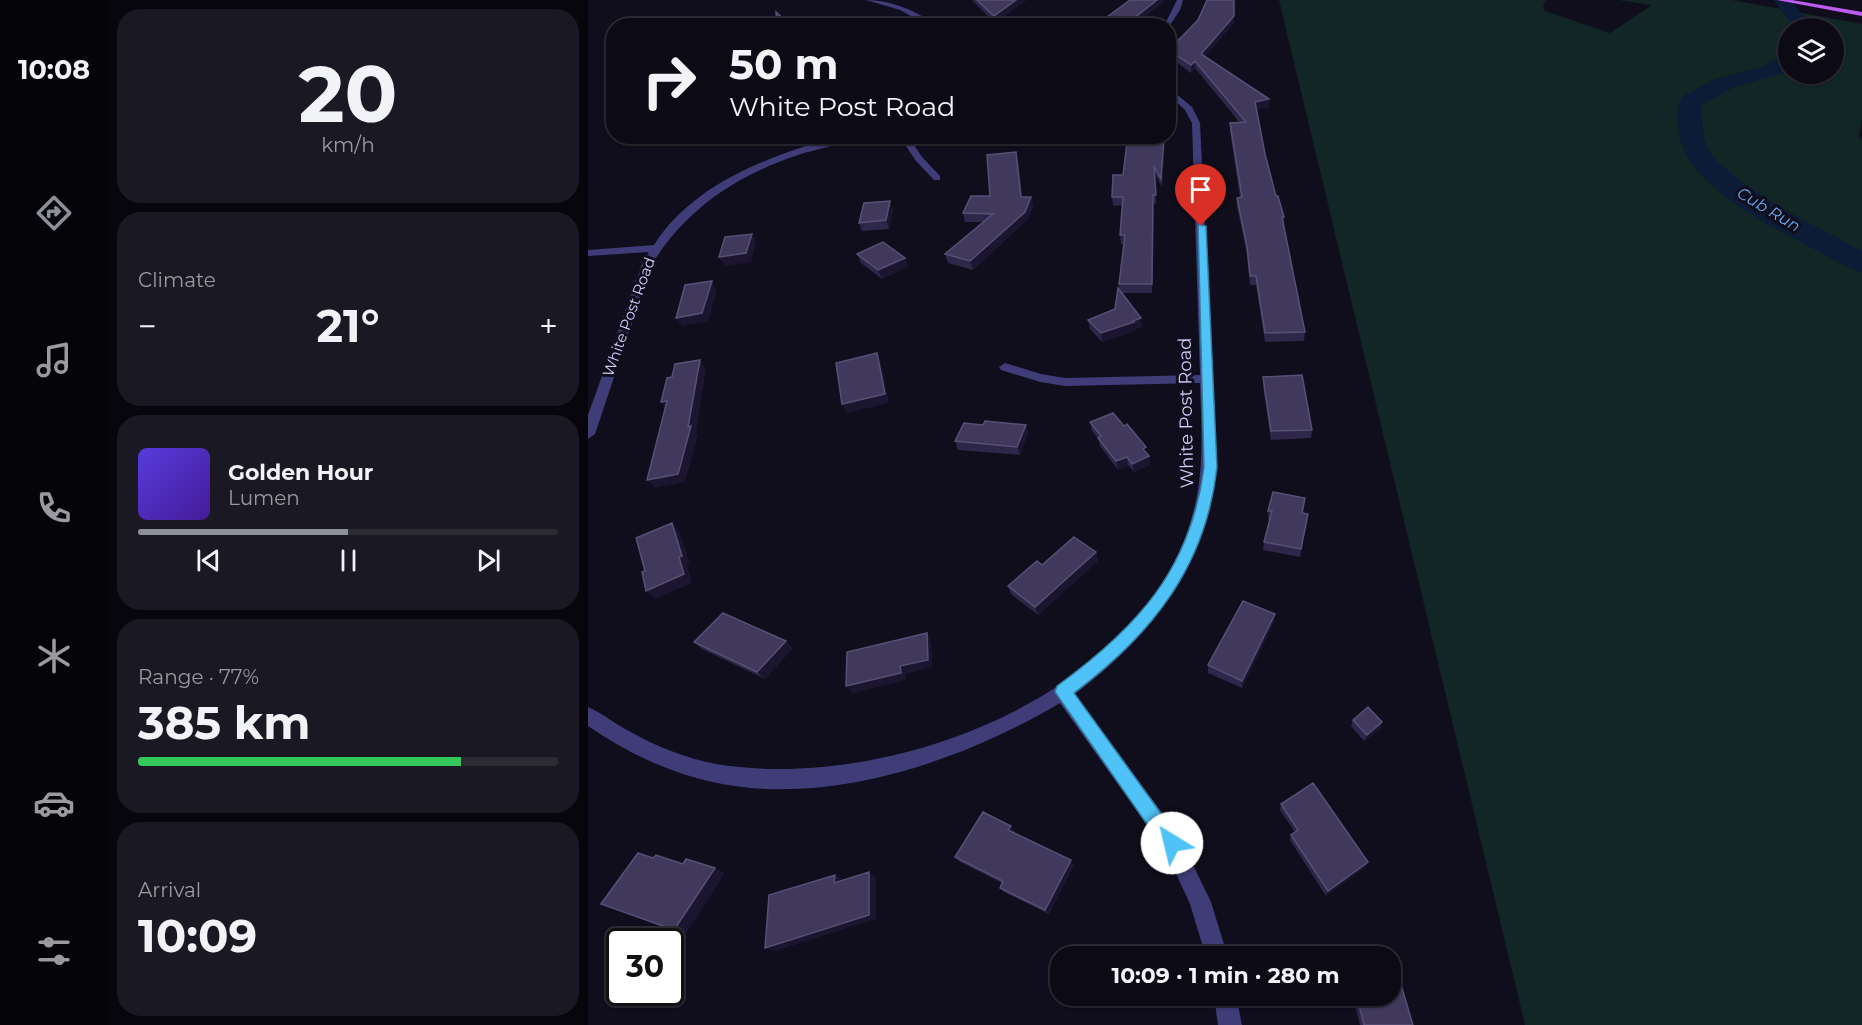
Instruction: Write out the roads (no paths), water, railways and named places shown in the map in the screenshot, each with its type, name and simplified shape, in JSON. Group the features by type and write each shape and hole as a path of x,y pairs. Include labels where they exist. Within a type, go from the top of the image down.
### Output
{"main road":[{"path":"1780,0 1862,14"},
{"path":"1814,0 1862,8"}],"street":[{"path":"869,0 921,17"},
{"path":"1172,18 1180,0"},
{"name":"White Post Road","path":"588,716 632,745 658,758 716,773 755,778 786,778 860,771 928,754 996,727 1063,692 1104,662 1147,617 1176,575 1196,534 1207,498 1210,467 1196,123 1190,109 1176,97"},
{"name":"White Post Road","path":"588,434 655,248 687,212 736,179 798,152 824,144"},
{"path":"909,144 937,178"},
{"path":"588,254 655,248"},
{"path":"1005,367 1040,378 1065,382 1207,379"},
{"path":"1063,692 1172,843 1200,902 1214,946"},
{"path":"1227,1006 1230,1025"}],"waterway":[{"name":"Cub Run","path":"1782,0 1796,18"},
{"name":"Cub Run","path":"1778,67 1721,84 1690,102 1689,125 1694,145 1705,164 1754,203 1862,263"}]}
